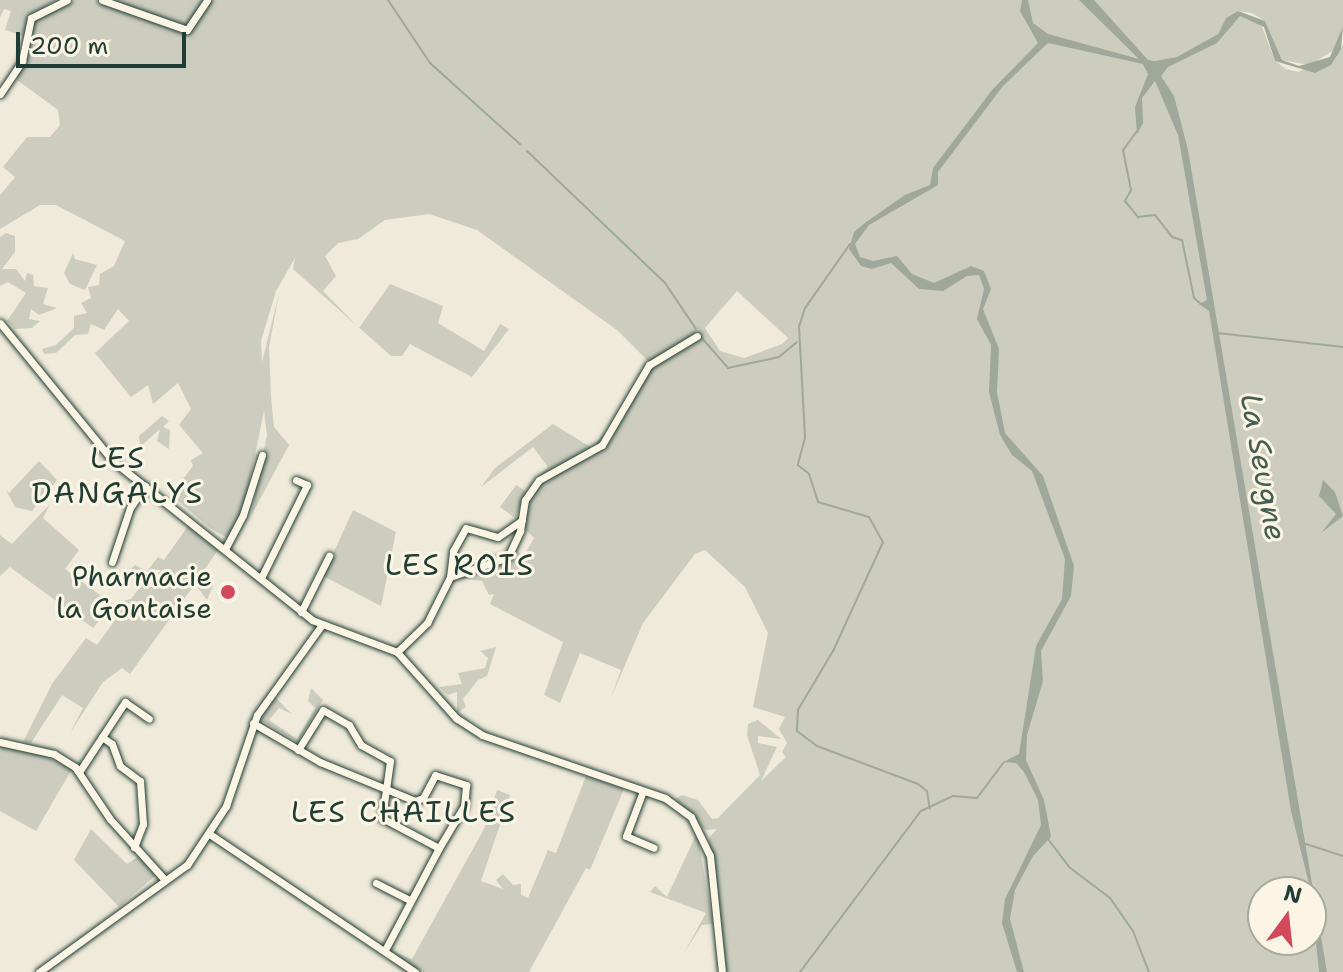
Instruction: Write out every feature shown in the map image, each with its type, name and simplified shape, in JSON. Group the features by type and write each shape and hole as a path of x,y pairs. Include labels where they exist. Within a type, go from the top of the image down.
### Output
{"street":[{"path":"0,94 22,61 31,18 67,0"},
{"path":"102,0 187,30 207,0"},
{"path":"0,323 88,436 301,612 321,626 397,652 456,718 482,735 680,807 704,835 722,972"},
{"path":"450,577 503,561 517,541 528,494 539,480 602,445 649,365 697,336"},
{"path":"225,549 243,515 262,455"},
{"path":"261,578 307,485 296,480"},
{"path":"112,562 130,508 145,486"},
{"path":"397,652 427,623 450,577 453,551 466,528 498,537 522,520"},
{"path":"301,612 329,556"},
{"path":"39,972 187,865 211,835 253,723 321,626"},
{"path":"79,772 125,702 149,719"},
{"path":"298,750 323,710 349,725 361,745 388,758 382,818 439,848"},
{"path":"253,723 298,750 420,801 435,775 466,785 464,806 385,950"},
{"path":"102,737 112,744 120,766 140,781 143,824 134,847"},
{"path":"0,742 54,754 79,772 134,847 164,879"},
{"path":"643,791 626,836 654,848"},
{"path":"211,835 415,972"},
{"path":"376,883 411,901"}],"shaded area":[{"path":"0,0 57,0 31,15 25,37 5,30 11,11 4,9 0,18"},
{"path":"74,0 97,0 135,14 107,0 1343,0 1343,26 1334,50 1310,65 1282,60 1265,21 1252,13 1238,11 1226,18 1218,34 1204,42 1221,34 1231,19 1243,14 1260,21 1275,61 1286,69 1298,72 1336,54 1343,45 1343,972 727,972 709,838 717,829 705,830 675,799 682,795 698,800 712,819 718,818 760,775 747,735 748,724 758,720 781,739 758,736 758,743 777,747 761,781 786,757 782,752 787,743 779,729 785,717 753,707 768,633 745,587 705,550 695,554 643,623 610,700 621,670 580,653 560,703 544,695 563,642 490,604 494,594 489,595 482,581 459,578 492,571 515,550 524,556 534,538 523,527 533,491 547,477 593,456 610,440 650,363 617,330 477,230 429,214 385,220 358,239 338,243 325,256 336,276 323,291 356,325 293,269 295,258 276,291 261,341 262,362 279,294 269,347 271,397 274,427 289,445 251,516 267,435 264,411 244,508 229,539 210,528 171,495 193,466 191,460 203,453 179,425 191,409 178,383 153,404 148,385 131,397 95,353 129,321 118,309 104,330 91,324 88,334 75,335 56,353 44,354 42,349 56,345 74,328 74,316 87,313 81,303 91,298 88,287 99,285 100,274 114,266 125,241 56,205 40,205 0,229 0,195 15,177 3,167 27,137 50,137 60,125 58,110 17,80 31,22","holes":["737,291 788,338 782,344 744,358 720,351 705,328"]},
{"path":"1022,0 1028,0 1033,23 1048,34 1139,59 1079,0 1094,0 1148,60 1155,61 1177,57 1218,34 1226,18 1238,11 1265,21 1282,60 1299,66 1330,57 1343,26 1341,49 1331,65 1315,73 1275,61 1264,27 1240,16 1217,43 1168,67 1161,76 1174,96 1188,150 1311,876 1307,876 1291,811 1209,311 1199,304 1207,300 1178,135 1155,81 1142,98 1143,123 1137,134 1135,107 1148,74 1143,64 1048,43 1003,86 938,172 938,185 869,225 855,244 860,257 873,261 897,256 912,274 934,283 971,266 984,271 991,289 983,309 999,349 997,392 1005,433 1043,476 1074,566 1071,596 1041,651 1043,681 1027,735 1026,760 1044,800 1051,837 1033,856 1015,890 1010,919 1024,972 1017,972 1002,923 1005,899 1041,825 1038,800 1024,772 1016,763 1003,762 1019,754 1036,646 1062,599 1065,559 1032,471 1012,455 1000,435 989,392 991,345 977,319 984,289 979,275 967,276 943,291 919,289 891,263 872,269 861,266 849,249 854,232 866,222 905,195 930,185 933,168 992,90 1038,43 1020,11"},
{"path":"6,233 15,236 15,252 2,269 16,269 25,281 27,273 33,275 34,286 48,288 43,304 57,308 39,315 31,309 29,319 40,321 32,328 15,329 7,321 26,293 8,282 0,286 0,237"},
{"path":"73,253 75,259 97,265 85,290 70,284 64,273"},
{"path":"390,284 443,306 438,323 484,351 500,324 509,329 472,377 410,344 402,356 391,356 359,328"},
{"path":"162,416 169,421 163,427 170,430 169,449 157,441 160,429 140,447 139,436"},
{"path":"614,421 596,449 553,468 531,485 548,467 533,447 481,487 495,468 553,424 592,448"},
{"path":"39,461 57,480 32,511 15,507 6,490 9,493"},
{"path":"1323,480 1335,492 1343,516 1321,533 1336,514 1319,496"},
{"path":"516,485 527,492 515,518 500,507"},
{"path":"50,504 43,518 79,550 65,569 112,604 131,599 144,582 147,584 152,576 130,570 135,565 147,571 158,557 164,560 188,526 218,550 200,576 213,586 207,600 195,584 130,674 122,668 103,682 70,733 83,708 62,695 31,743 23,742 52,684 86,638 97,645 121,612 110,623 103,616 93,628 10,567 0,576 0,535 12,544"},
{"path":"353,510 396,532 381,606 323,576"},
{"path":"496,647 487,676 478,680 463,699 466,707 457,713 457,692 448,695 439,687 462,684 458,673 485,668 488,658 480,651"},
{"path":"311,688 323,700 298,742 259,719 275,697 292,714 279,708 269,720 297,739 315,708 308,701"},
{"path":"0,744 27,748 72,769 36,831 0,811"},
{"path":"586,776 624,789 590,870 586,868 529,972 420,972 393,952 412,959 484,829 497,790 510,795 481,881 503,889 496,880 503,874 513,885 521,884 521,895 528,898 548,850 556,853"},
{"path":"91,829 127,864 139,856 156,875 119,907 74,860"},
{"path":"697,833 713,924 702,925 684,953 706,913 650,892 655,886 667,897"},
{"path":"1317,956 1324,956 1327,972 1319,972"}],"waterway":[{"path":"388,0 430,63 521,145"},
{"path":"1137,131 1123,150 1131,190 1125,201 1138,217 1155,215 1172,237 1182,240 1194,298 1201,304"},
{"path":"527,151 665,283 696,329"},
{"path":"850,244 805,308 799,326 805,438 798,465 809,474 818,502 869,517 883,542 833,651 798,710 797,731 817,746 918,784 927,791 930,809"},
{"path":"1217,333 1343,347"},
{"path":"701,337 728,368 779,357 797,342"},
{"path":"800,972 921,811 953,796 977,798 1004,762"},
{"path":"1048,839 1069,867 1110,898 1133,931 1149,972"},
{"path":"1306,844 1343,856"}],"place":[{"name":"Pharmacie la Gontaise","path":"228,592"}],"district":[{"name":"LES DANGALYS","path":"118,475"},
{"name":"LES ROIS","path":"460,565"},
{"name":"LES CHAILLES","path":"404,812"}],"water label":[{"name":"La Seugne","path":"1263,467"}]}
